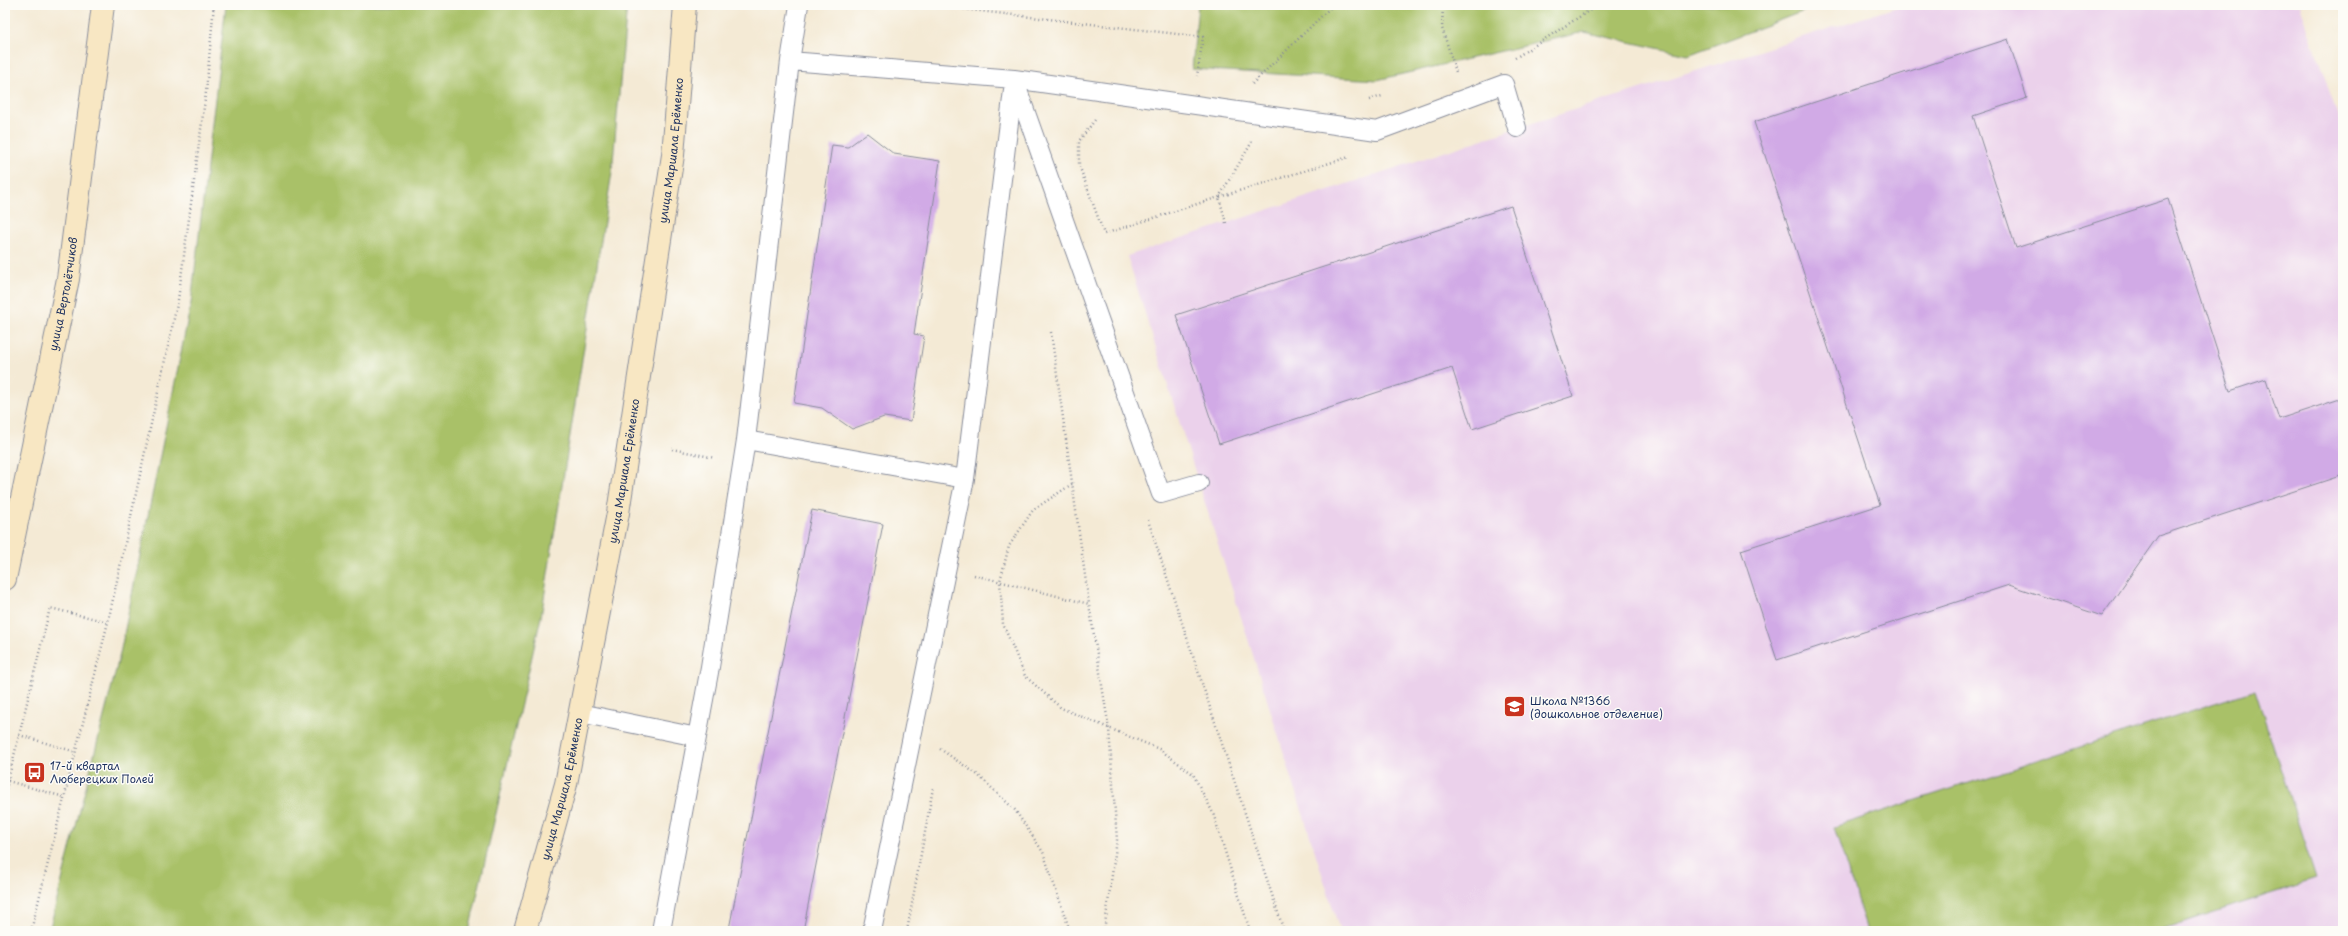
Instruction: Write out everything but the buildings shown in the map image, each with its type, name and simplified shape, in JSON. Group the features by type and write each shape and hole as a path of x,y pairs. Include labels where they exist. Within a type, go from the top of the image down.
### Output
{"street":[{"name":"улица Вертолётчиков","path":"5,579 68,280 103,5"},
{"name":"улица Маршала Ерёменко","path":"525,931 566,784 618,513 673,155 685,5"}],"lane":[{"path":"661,931 697,737 746,440 790,61 799,5"},
{"path":"790,61 1014,79 1377,131 1504,84 1517,128"},
{"path":"872,931 965,478 1014,79"},
{"path":"1014,79 1161,494 1199,484"},
{"path":"746,440 965,478"},
{"path":"580,713 697,737"}],"path":[{"path":"31,931 108,622 178,300 206,92 214,5"},
{"path":"928,5 1203,38 1196,82"},
{"path":"1257,88 1249,88 1333,5"},
{"path":"1443,5 1442,28 1457,76"},
{"path":"1514,58 1598,5"},
{"path":"1367,100 1390,94"},
{"path":"1102,118 1095,120 1079,141 1079,165 1104,234 1219,197 1254,140"},
{"path":"1051,332 1088,604 1109,729 1117,840 1104,931"},
{"path":"672,449 742,464"},
{"path":"1072,484 1033,510 1009,546 1000,581 1003,624 1025,676 1061,708 1159,749 1193,774 1213,813 1250,931"},
{"path":"1147,517 1284,931"},
{"path":"1000,581 1088,604"},
{"path":"5,793 50,608 108,622"},
{"path":"19,735 76,752"},
{"path":"940,749 978,775 1015,810 1043,852 1070,931"},
{"path":"8,781 64,797"},
{"path":"5,926 19,931"}],"shaded area":[{"path":"1903,5 2300,5 2343,131 2343,931 1340,931 1127,256 1517,128"}],"green space":[{"path":"226,5 627,5 612,172 541,617 469,931 49,931 120,654 191,303"},
{"path":"1198,5 1820,5 1688,55 1584,32 1377,80 1192,69"},
{"path":"2255,690 2316,879 2156,931 1867,931 1834,827"}],"place":[{"name":"Школа №1366 (дошкольное отделение)","path":"1514,707"},
{"name":"17-й квартал Люберецких Полей","path":"34,772"}]}
